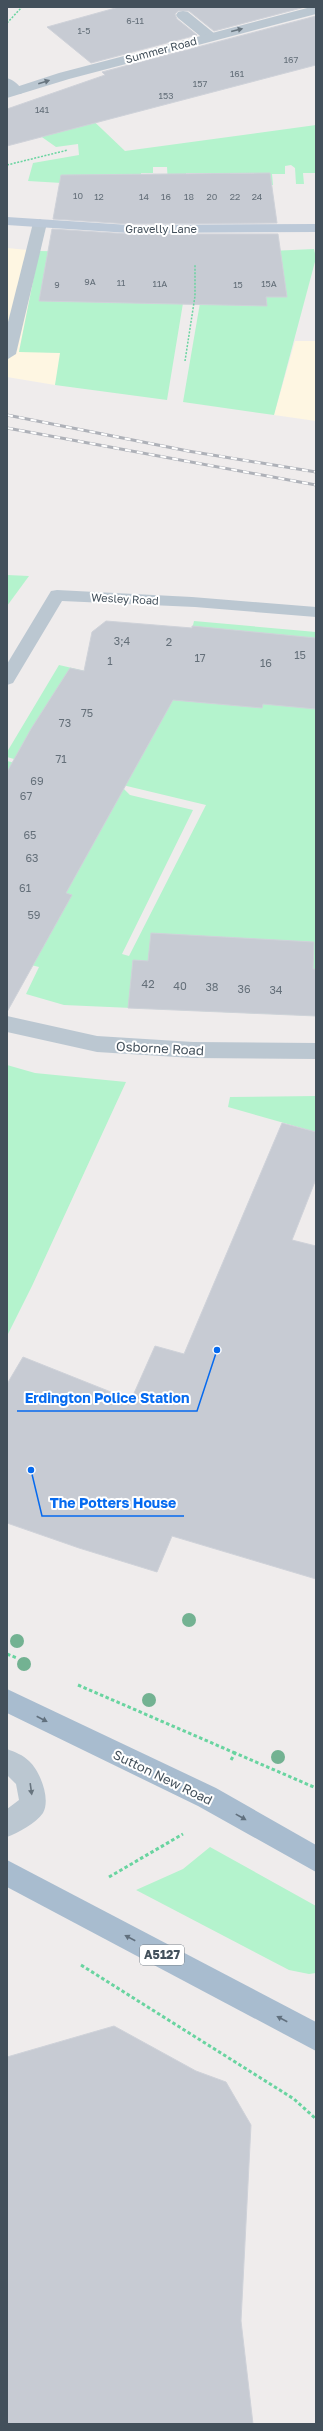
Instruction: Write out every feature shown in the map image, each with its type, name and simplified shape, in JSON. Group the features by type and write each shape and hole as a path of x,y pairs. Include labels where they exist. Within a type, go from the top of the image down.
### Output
{"main road":[{"name":"Gravelly Lane","path":"7,221 129,229 316,228"},
{"name":"Sutton New Road","path":"7,1701 207,1797 316,1859"},
{"name":"A5127","path":"7,1873 316,2037"}],"street":[{"name":"Summer Road","path":"10,89 316,10"},
{"path":"183,14 210,37"},
{"path":"8,354 40,223"},
{"name":"Wesley Road","path":"7,679 57,595 197,602 316,612"},
{"name":"Osborne Road","path":"7,1024 97,1044 193,1050 316,1051"},
{"path":"7,1761 14,1764 30,1780 33,1805 7,1825"}],"path":[{"path":"7,23 22,7"},
{"path":"7,165 68,150"},
{"path":"185,360 195,296 195,229"},
{"path":"7,1654 21,1660"},
{"path":"71,1682 235,1754"}],"shaded area":[{"path":"7,248 39,251 19,351 61,353 55,385 7,377"},
{"path":"295,341 316,341 316,421 274,415"}],"green space":[{"path":"82,110 125,151 316,125 316,173 303,173 304,184 296,184 295,168 291,165 285,166 285,174 272,174 273,185 256,185 254,173 230,173 230,185 212,185 211,173 186,173 186,184 168,184 167,167 153,167 153,173 141,173 142,184 113,186 28,181 33,163 79,155 78,144 56,147 29,128"},
{"path":"314,249 316,258 274,415 183,402 201,297 251,252"},
{"path":"39,251 140,253 183,303 167,400 55,385 60,353 19,352"},
{"path":"7,575 29,576 7,606"},
{"path":"194,621 316,632 316,1016 64,1005 26,994 39,967 7,959 7,761 124,789 130,795 193,810 122,954 129,956 206,805 14,759 7,757 7,752 59,665 146,685 184,662"},
{"path":"7,1065 35,1073 126,1082 32,1286 7,1336"},
{"path":"316,1096 316,1132 228,1107 230,1097"},
{"path":"210,1847 316,1906 316,1973 309,1974 289,1970 136,1890 183,1869"}],"building":[{"path":"119,7 305,7 214,31 189,11 178,11 175,14 177,19 197,35 91,63 47,27"},
{"path":"316,16 316,65 7,146 7,109 105,75 102,72"},
{"path":"270,173 277,223 129,224 53,219 61,175"},
{"path":"52,229 129,234 278,234 287,297 266,297 267,306 39,301"},
{"path":"106,621 192,628 192,626 316,638 316,709 263,704 262,708 173,700 66,893 72,895 7,1012 7,772 31,729 70,668 84,671 92,632"},
{"path":"151,933 314,942 313,969 316,969 316,1016 128,1008 133,960 148,961"},
{"path":"282,1123 316,1132 316,1179 292,1240 316,1246 316,1579 172,1536 157,1572 79,1548 7,1523 7,1384 23,1357 131,1400 155,1346 184,1354"},
{"path":"114,2026 196,2071 226,2082 251,2125 241,2321 253,2424 7,2424 7,2057"}],"railway":[{"path":"7,415 188,451 316,472"},
{"path":"7,428 316,485"}],"place":[{"name":"Erdington Police Station","path":"217,1350"},
{"name":"The Potters House","path":"31,1470"}]}
